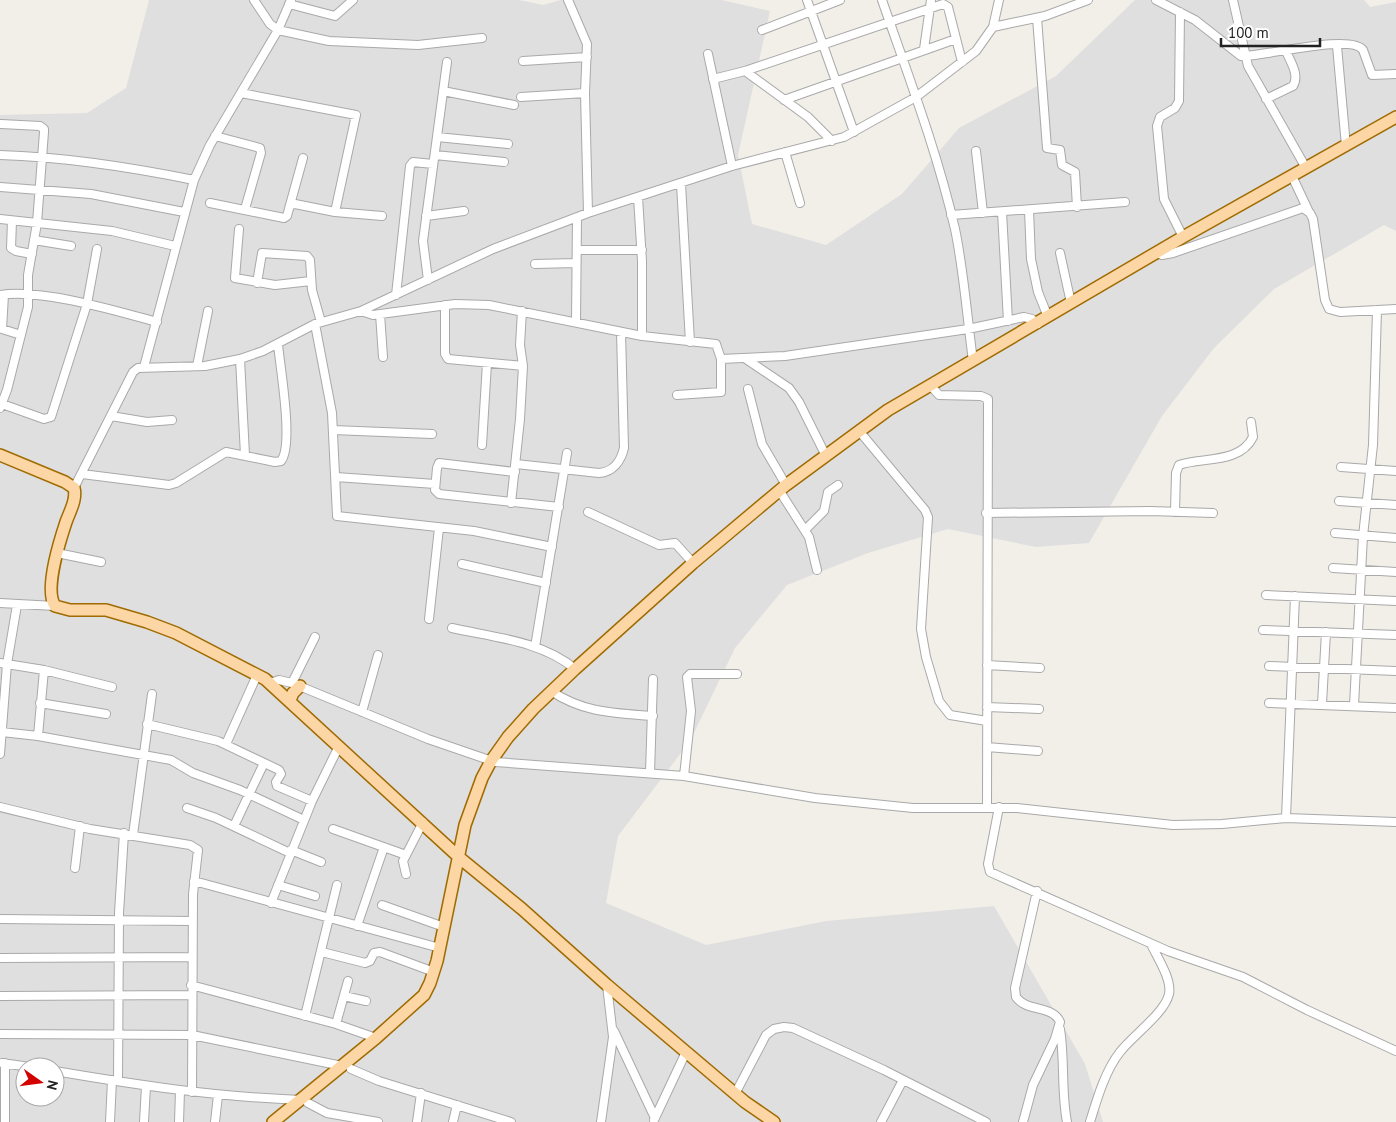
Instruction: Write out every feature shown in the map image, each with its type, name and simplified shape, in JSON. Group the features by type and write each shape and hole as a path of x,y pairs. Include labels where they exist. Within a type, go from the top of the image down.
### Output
{"main road":[{"path":"346,1068 424,995 434,972 459,856 493,761 500,749 551,690 782,488 888,410 1183,237 1396,117"},
{"path":"0,455 65,482 74,488 73,503 57,553 52,597 55,606 70,610 106,610 164,628 257,674 270,683 459,856 522,908 607,985 736,1094 774,1122"},
{"path":"290,700 296,684"},
{"path":"274,1122 305,1101 414,1012 436,984 452,917 459,856"},
{"path":"284,1122 305,1101"}],"street":[{"path":"254,0 270,24 278,30 329,41 398,46 431,45 482,38"},
{"path":"144,367 194,180 216,136 278,30 290,2 335,16 351,0"},
{"path":"568,0 586,38 585,93 588,213"},
{"path":"807,0 854,132"},
{"path":"762,30 840,0"},
{"path":"882,0 916,97 951,215 973,361"},
{"path":"74,488 133,372 144,367 197,366 240,359 278,344 318,323 361,311 486,252 588,213 732,166 832,141 854,132 916,97 962,62 985,40 993,27 999,0"},
{"path":"993,27 1037,18 1088,0"},
{"path":"1156,0 1204,26 1238,55 1245,56 1286,51 1310,45 1354,45 1361,47 1372,76 1396,74"},
{"path":"1234,0 1245,56 1250,71 1306,168"},
{"path":"924,49 930,4"},
{"path":"713,79 745,71 889,21 930,4 946,4 962,62"},
{"path":"1180,12 1179,101 1175,108 1160,117 1157,126 1164,199 1183,237"},
{"path":"1037,18 1047,148 1060,150 1062,165 1075,172 1077,207"},
{"path":"784,100 956,38"},
{"path":"1337,46 1346,146"},
{"path":"1266,99 1293,86 1296,82 1296,76 1286,51"},
{"path":"708,54 732,166"},
{"path":"523,61 587,56"},
{"path":"428,280 423,249 447,62"},
{"path":"745,71 808,117 832,141"},
{"path":"444,91 514,105"},
{"path":"241,93 356,116 335,212"},
{"path":"521,96 585,93"},
{"path":"1,124 42,127 43,156 37,223 28,275 29,295 21,335 1,406 44,420 51,416 87,304 97,249"},
{"path":"216,136 260,148 245,209"},
{"path":"437,136 508,144"},
{"path":"976,151 983,213"},
{"path":"785,152 800,203"},
{"path":"0,155 43,156 99,162 194,180"},
{"path":"210,203 284,218 287,216 303,158"},
{"path":"396,295 410,166 413,162 434,160 504,162"},
{"path":"1292,176 1313,220 1326,306 1334,312 1396,309"},
{"path":"681,184 690,342"},
{"path":"0,187 40,189 120,198 184,212"},
{"path":"638,197 642,250 642,336"},
{"path":"951,215 1125,202"},
{"path":"290,205 335,212 382,216"},
{"path":"1157,253 1162,255 1172,253 1299,208 1308,210"},
{"path":"720,359 784,356 968,329 1029,317 1043,320 1031,259 1029,210"},
{"path":"426,216 464,211"},
{"path":"1002,212 1008,321"},
{"path":"576,322 577,218"},
{"path":"0,219 112,232 175,246"},
{"path":"12,220 11,248 16,251 32,254"},
{"path":"239,229 235,278 257,283 285,284 311,281"},
{"path":"34,240 71,246"},
{"path":"577,250 642,250"},
{"path":"257,283 259,258 264,253 307,256 310,260 311,281 330,400 336,477 335,512 337,516 474,531 552,547"},
{"path":"1060,253 1070,303"},
{"path":"535,264 576,263"},
{"path":"21,335 2,328 2,295 29,295 87,304 157,322"},
{"path":"361,311 368,314 380,314 445,305 489,305 642,336 716,344 720,359 720,392 677,394"},
{"path":"445,305 446,358 450,360 523,366"},
{"path":"1354,705 1363,536 1371,469 1377,310"},
{"path":"197,366 208,311"},
{"path":"511,503 523,366 520,345 522,311"},
{"path":"380,314 383,357"},
{"path":"559,507 439,494 436,492 435,484 436,468 439,463 604,472 610,470 622,455 624,448 620,332"},
{"path":"82,474 169,484 176,483 226,452 275,462 281,461 285,456 286,422 278,344"},
{"path":"240,359 245,455"},
{"path":"746,359 789,388 799,402 826,456"},
{"path":"482,445 487,363"},
{"path":"930,385 939,395 981,396 988,400 986,513 987,808"},
{"path":"748,389 762,444 782,488 811,543 817,570"},
{"path":"111,416 146,422 172,420"},
{"path":"1175,512 1176,473 1179,465 1213,460 1240,450 1249,444 1253,437 1251,422"},
{"path":"333,430 432,434"},
{"path":"860,432 925,510 928,517 922,629 926,656 939,701 950,716 987,721"},
{"path":"535,647 566,469 567,453"},
{"path":"1341,467 1396,470"},
{"path":"336,477 435,484"},
{"path":"805,530 824,511 828,492 838,485"},
{"path":"1339,501 1396,506"},
{"path":"588,512 658,545 675,543 693,564"},
{"path":"986,513 1175,512 1213,514"},
{"path":"429,619 439,528"},
{"path":"1335,533 1396,538"},
{"path":"57,553 101,562"},
{"path":"462,564 546,583"},
{"path":"1333,568 1396,572"},
{"path":"1266,595 1396,601"},
{"path":"1286,818 1295,596"},
{"path":"0,603 55,606"},
{"path":"0,754 3,663 17,605"},
{"path":"452,628 535,647 562,660 575,669"},
{"path":"1263,630 1396,635"},
{"path":"1322,704 1326,632"},
{"path":"296,684 315,637"},
{"path":"362,712 378,655"},
{"path":"3,663 44,670 112,687"},
{"path":"986,665 1040,668"},
{"path":"1269,666 1356,671 1396,671"},
{"path":"38,736 44,670"},
{"path":"226,744 257,674"},
{"path":"684,776 691,711 687,677 690,674 737,674"},
{"path":"650,774 653,679"},
{"path":"270,683 279,680 296,684 362,712 493,761 684,776 843,801 930,810 1000,807 1055,811 1173,825 1222,824 1286,818 1396,822"},
{"path":"551,690 573,705 589,709 653,716"},
{"path":"110,1122 115,1081 119,919 128,834 152,694"},
{"path":"40,703 106,714"},
{"path":"1269,703 1396,708"},
{"path":"987,707 1039,709"},
{"path":"147,724 226,744 280,771 276,782 277,786 312,802"},
{"path":"2,732 38,736 171,760 193,773 249,794 304,820"},
{"path":"271,903 304,820 339,746"},
{"path":"987,747 1038,750"},
{"path":"234,826 264,763"},
{"path":"0,807 80,826 196,847 198,853 194,881 191,957 192,1092"},
{"path":"1000,807 988,868 994,874 1037,891 1152,944 1243,976 1307,1010 1396,1051"},
{"path":"187,808 321,862"},
{"path":"406,874 403,866 406,855 424,822"},
{"path":"75,868 80,826"},
{"path":"333,828 406,855"},
{"path":"357,926 384,847"},
{"path":"194,881 440,948"},
{"path":"278,885 315,896"},
{"path":"305,1016 331,918 337,885"},
{"path":"1023,1122 1033,1085 1060,1022 1055,1014 1025,1005 1016,997 1015,988 1037,891"},
{"path":"382,905 444,927"},
{"path":"0,919 192,920"},
{"path":"1090,1122 1113,1062 1120,1051 1161,1008 1169,994 1167,980 1152,944"},
{"path":"322,952 365,963 370,961 374,952 380,952 434,972"},
{"path":"0,958 191,957"},
{"path":"336,1024 348,982"},
{"path":"191,985 336,1024 376,1038"},
{"path":"601,1122 610,1061 612,1027 607,985"},
{"path":"0,996 191,995"},
{"path":"344,996 366,1001"},
{"path":"612,1027 654,1120"},
{"path":"736,1094 766,1035 774,1029 793,1028 830,1044 986,1122"},
{"path":"1059,1028 1063,1050 1067,1122"},
{"path":"0,1034 117,1033 192,1035 346,1068 380,1081 457,1105 489,1119 511,1122"},
{"path":"654,1120 686,1052"},
{"path":"5,1122 2,1063 15,1065"},
{"path":"65,1073 180,1091 305,1101 327,1113 378,1122"},
{"path":"881,1122 903,1080"},
{"path":"144,1122 146,1086"},
{"path":"178,1122 180,1091"},
{"path":"417,1122 421,1093"},
{"path":"215,1122 218,1095"},
{"path":"453,1122 457,1105"}],"shaded area":[{"path":"149,0 519,0 543,5 561,0 722,0 770,11 738,155 752,224 826,245 902,194 959,128 1056,76 1135,0 1364,0 1370,7 1396,2 1396,231 1384,225 1274,289 1214,348 1162,416 1089,543 1036,547 948,529 868,553 787,585 735,648 690,741 618,836 606,903 706,945 826,921 994,906 1085,1064 1103,1122 0,1122 0,115 87,113 126,88"}]}
